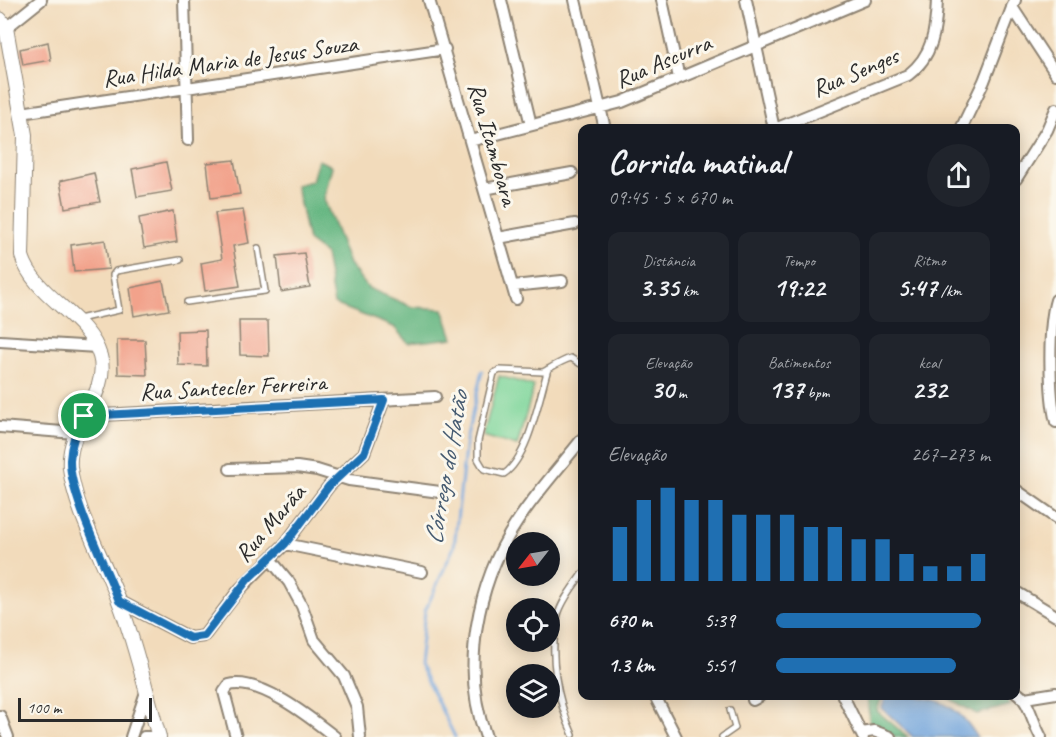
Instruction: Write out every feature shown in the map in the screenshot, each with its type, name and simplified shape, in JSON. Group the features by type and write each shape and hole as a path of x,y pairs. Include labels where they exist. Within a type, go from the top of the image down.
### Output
{"street":[{"path":"41,0 3,24 5,61 21,113 25,135 22,256 29,271 75,320 96,347 101,374 75,433 70,459 73,484 119,601 146,692 157,737 144,737"},
{"path":"184,0 188,140"},
{"name":"Rua Itamboara","path":"429,0 516,299"},
{"path":"501,0 531,125"},
{"path":"575,0 604,124"},
{"path":"662,0 679,78"},
{"path":"746,0 773,124"},
{"name":"Rua Ascurra","path":"470,141 600,109 865,0"},
{"name":"Rua Senges","path":"786,124 908,75 917,68 927,56 932,43 937,0"},
{"path":"1014,4 1056,74"},
{"path":"963,124 984,81 1014,4"},
{"name":"Rua Hilda Maria de Jesus Souza","path":"21,113 445,49"},
{"path":"1020,173 1047,130 1056,109"},
{"path":"1047,130 1056,138"},
{"path":"484,189 572,173"},
{"path":"498,238 575,224"},
{"path":"513,286 562,280"},
{"path":"1056,300 1052,321 1051,395 1056,422"},
{"path":"0,341 96,347"},
{"path":"384,400 435,397"},
{"name":"Rua Santecler Ferreira","path":"84,416 384,400"},
{"name":"Rua Marãa","path":"119,601 190,638 201,638 248,579 285,544 338,476 369,446 384,400"},
{"path":"0,427 75,433"},
{"path":"486,737 475,699 473,653 481,606 490,576 518,521 578,444"},
{"path":"230,469 297,467 356,482 440,492"},
{"path":"1020,493 1056,518"},
{"path":"285,544 422,572"},
{"path":"270,559 289,582 302,606 314,640 345,676 357,707 360,737"},
{"path":"1020,594 1056,616"},
{"path":"237,736 224,692 226,687 232,684 242,684 274,696 335,737"},
{"path":"131,737 146,692"},
{"path":"1025,698 1056,693"},
{"path":"1020,695 1025,698 1032,723 1041,737"},
{"path":"657,700 676,737"},
{"path":"845,700 862,735 874,731 890,737"},
{"path":"0,716 8,737"}],"lane":[{"path":"187,302 265,291 258,248"},
{"path":"75,320 118,310 113,275 116,271 180,260"},
{"path":"548,369 527,439 514,464 504,474 484,469 478,459 478,441 491,377 500,370 543,372 548,369 567,359 574,359 578,362"},
{"path":"573,735 562,711 555,649 558,614 578,581"},
{"path":"722,737 735,728 730,710"}],"green space":[{"path":"318,160 332,166 324,199 349,264 368,288 412,307 443,309 453,338 408,343 394,327 334,304 325,254 308,241 296,185 312,181"},
{"path":"499,376 534,386 517,446 483,436"},
{"path":"867,700 881,700 877,711 908,737 896,737 870,724"},
{"path":"952,700 1007,700 1011,705 977,714"}],"water":[{"path":"885,700 933,700 949,706 959,714 977,737 913,737 882,708"}],"building":[{"path":"48,42 51,60 23,65 20,49"},
{"path":"234,160 240,194 211,198 207,163"},
{"path":"166,162 172,191 137,197 132,169"},
{"path":"94,173 100,202 65,208 60,181"},
{"path":"243,210 249,243 233,246 240,286 205,291 201,263 222,259 215,213"},
{"path":"173,211 177,242 144,248 139,218"},
{"path":"105,240 109,269 74,272 71,245"},
{"path":"304,253 310,287 281,292 277,256"},
{"path":"163,281 169,310 134,316 130,288"},
{"path":"239,321 268,321 269,356 240,355"},
{"path":"206,330 207,366 178,365 177,331"},
{"path":"117,340 145,340 147,375 118,374"}],"waterway":[{"name":"Córrego do Hatão","path":"455,737 419,664 425,611 454,547 466,440 482,371"}],"route":[{"path":"384,400 369,446 364,453 329,486 285,544 248,579 204,636 195,639 119,601 77,497 70,469 75,433 84,416 384,400"}]}
